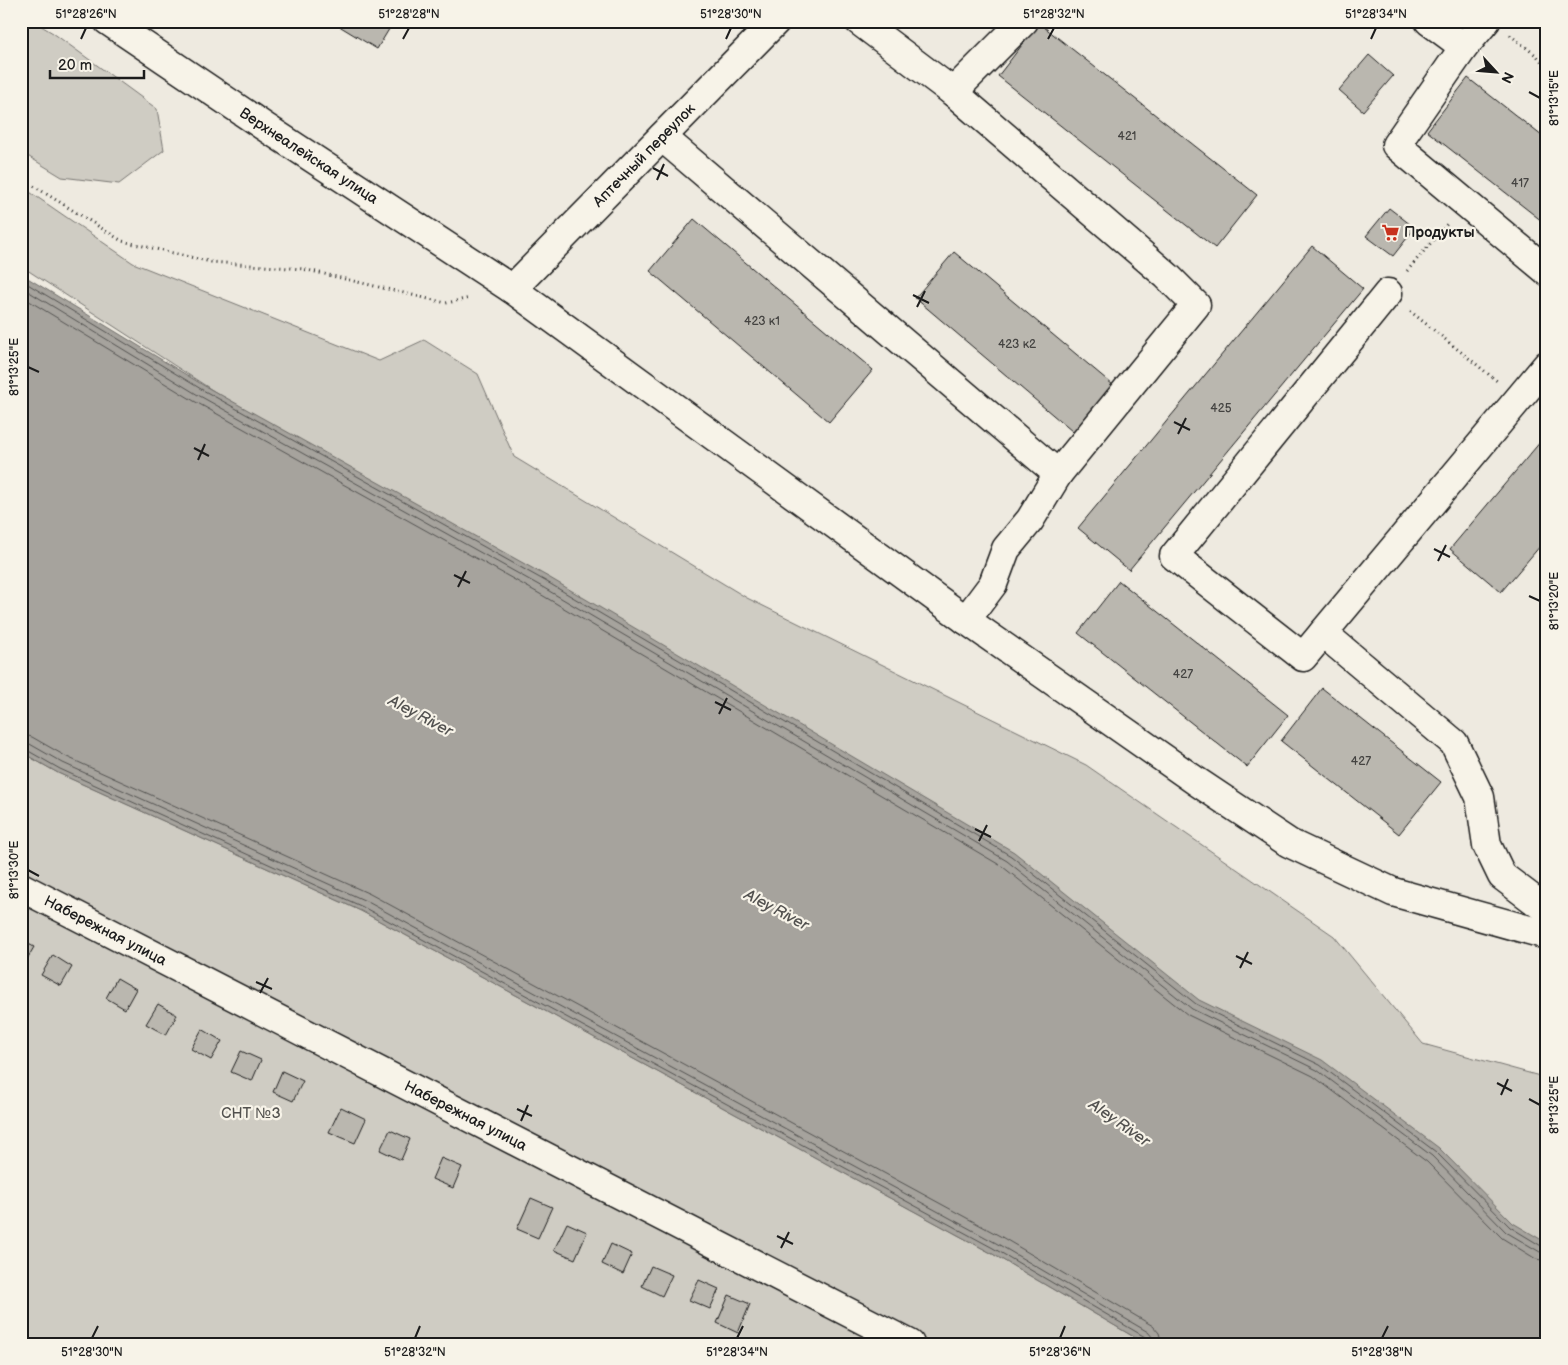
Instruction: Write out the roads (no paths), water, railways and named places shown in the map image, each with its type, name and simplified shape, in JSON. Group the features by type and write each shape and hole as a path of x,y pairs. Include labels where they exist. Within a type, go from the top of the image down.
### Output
{"street":[{"name":"Верхнеалейская улица","path":"108,21 265,127 512,289 966,620 1196,781 1289,843 1393,892 1547,935"},
{"name":"Аптечный переулок","path":"512,289 776,21"},
{"path":"859,21 954,92 1167,276 1196,305 1058,474 1030,520 1006,549 993,584 966,620"},
{"path":"954,92 1024,21"},
{"path":"1428,21 1464,47"},
{"path":"1496,27 1464,47 1396,145 1547,271"},
{"path":"662,137 1058,474"},
{"path":"1388,293 1174,556 1303,657 1547,365"},
{"path":"1324,633 1454,743 1480,797 1487,845 1502,876 1547,910"},
{"name":"Набережная улица","path":"21,887 910,1344"}],"water":[{"name":"Aley River","path":"21,274 203,385 550,578 1014,852 1199,1000 1322,1060 1439,1148 1513,1223 1547,1243 1547,1344 1146,1344 991,1253 361,911 58,773 21,752"}],"place":[{"name":"Продукты","path":"1390,232"}],"park label":[{"name":"СНТ №3","path":"251,1113"}]}
